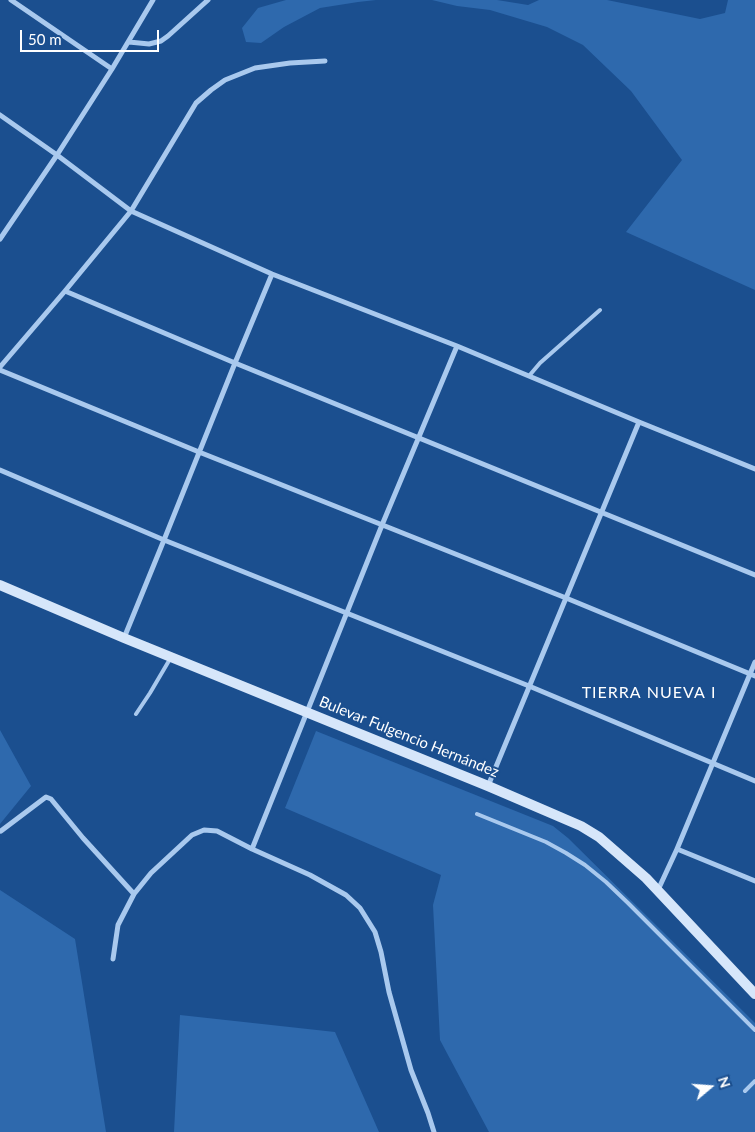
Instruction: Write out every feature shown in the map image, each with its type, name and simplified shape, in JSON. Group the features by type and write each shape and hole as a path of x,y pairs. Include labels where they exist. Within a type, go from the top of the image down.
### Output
{"street":[{"path":"11,0 112,69"},
{"path":"0,239 57,155 129,42 153,0"},
{"path":"129,42 149,44 161,41 208,0"},
{"path":"325,61 290,62 255,68 225,80 196,103 131,211 0,369 199,452 566,598 753,675"},
{"path":"0,115 131,211 272,274 457,346 755,469"},
{"path":"124,638 272,274"},
{"path":"65,292 755,575"},
{"path":"252,849 382,525 457,346"},
{"path":"488,786 639,422"},
{"path":"0,470 164,540 529,686 755,780"},
{"name":"Bulevar Fulgencio Hernández","path":"0,585 581,826 599,837 646,878 755,994"},
{"path":"658,890 753,675 755,662"},
{"path":"1,831 46,797 51,799 83,838 134,894"},
{"path":"113,959 118,925 134,894 151,873 192,835 204,830 217,831 310,875 346,895 360,908 377,938 410,1070 434,1132"},
{"path":"677,849 755,881"}],"lane":[{"path":"529,376 540,363 600,310"},
{"path":"136,714 171,657"},
{"path":"477,814 546,842 585,865 628,902 755,1030"},
{"path":"745,1091 755,1081"}],"shaded area":[{"path":"286,0 376,0 320,8 284,27 261,43 246,42 242,28 258,8"},
{"path":"432,0 497,0 528,5 539,0 607,0 700,19 725,13 728,0 755,0 755,290 626,232 682,160 631,91 583,45 547,27 490,10 457,6"},
{"path":"0,730 31,786 0,824"},
{"path":"316,731 553,826 568,838 755,1023 755,1132 489,1132 440,1040 433,905 441,875 285,808"},
{"path":"0,890 75,939 106,1132 0,1132"},
{"path":"180,1015 335,1032 379,1132 174,1132"}],"district":[{"name":"TIERRA NUEVA I","path":"649,693"}]}
